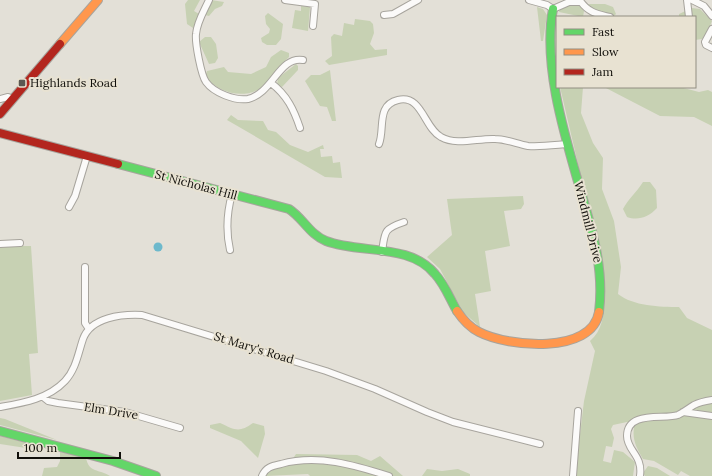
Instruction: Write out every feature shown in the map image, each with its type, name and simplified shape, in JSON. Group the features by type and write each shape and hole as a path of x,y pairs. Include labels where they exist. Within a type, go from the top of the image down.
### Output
{"street":[{"path":"0,114 45,63 78,21 98,0"},
{"path":"209,0 198,24 195,36 202,75 205,81 224,94 241,99 259,94 291,61 303,60"},
{"path":"285,0 316,2 313,26"},
{"path":"384,15 393,14 418,0"},
{"path":"529,0 547,5 554,9 565,3 581,1 586,10 606,16"},
{"path":"687,0 689,16"},
{"path":"692,0 704,6 712,16"},
{"name":"Windmill Drive","path":"554,9 549,27 549,50 556,85"},
{"path":"712,29 705,42 706,45 712,48"},
{"path":"271,83 278,89 292,107 300,128"},
{"name":"Windmill Drive","path":"382,252 413,258 427,266 439,279 456,313 463,322 478,332 500,339 524,343 555,343 583,336 593,327 599,316 599,262 592,227 568,144 557,88"},
{"path":"0,99 8,97 14,99"},
{"path":"378,144 382,136 381,119 385,109 393,102 408,100 418,106 431,129 439,136 448,140 494,139 530,146 568,144"},
{"name":"St Nicholas Hill","path":"0,133 232,194 294,212 312,232 323,240 382,252"},
{"path":"69,207 75,196 87,156"},
{"path":"230,250 228,222 229,204 232,194"},
{"path":"382,252 386,230 389,227 404,222"},
{"path":"0,244 20,243"},
{"path":"0,407 43,397 61,385 71,373 84,338 89,329 85,323 84,267"},
{"name":"St Mary's Road","path":"89,329 100,322 123,316 142,315 155,318 326,371 375,389 453,422 540,444"},
{"name":"Elm Drive","path":"43,397 48,401 58,404 125,412 180,428"},
{"path":"640,476 638,458 628,441 627,435 632,424 644,418 672,416 684,412 695,405 712,400"},
{"path":"573,476 578,411"},
{"path":"684,412 712,416"},
{"path":"0,431 108,460 156,476"},
{"path":"262,476 267,468 271,466 293,460 317,459 352,465 389,476"}],"green space":[{"path":"188,0 200,0 194,11 199,14 193,28 187,24 185,4"},
{"path":"211,0 224,2 222,6 215,9 209,16 205,15"},
{"path":"578,4 584,11 583,16 559,12 560,9"},
{"path":"588,4 605,4 613,7 616,14 614,16 609,16 588,10 586,6"},
{"path":"301,6 310,7 308,31 292,28 295,10 301,11"},
{"path":"537,7 543,9 547,15 543,41 541,41"},
{"path":"692,8 700,9 712,21 708,31 702,39 696,40 696,16 679,16 679,14"},
{"path":"268,13 283,24 281,39 276,45 267,45 262,42 261,38 269,33 270,29 266,24 265,16"},
{"path":"355,19 370,21 373,24 374,33 370,44 375,50 387,49 387,55 329,65 325,61 332,56 331,37 334,34 342,36 344,23 354,25"},
{"path":"205,37 211,37 216,44 218,58 215,63 209,64 199,42"},
{"path":"281,50 289,53 289,57 270,81 254,91 245,94 228,92 212,83 205,77 207,71 224,67 228,72 251,74 266,67 271,57"},
{"path":"296,64 298,66 298,70 282,87 277,85 278,78"},
{"path":"330,70 336,121 332,121 327,107 320,106 305,81 311,75 320,75"},
{"path":"560,88 583,88 581,113 593,143 603,158 602,189 614,221 621,267 618,294 631,301 639,303 655,306 679,307 687,318 712,330 712,476 690,476 681,471 678,475 654,461 643,459 634,440 634,428 627,422 613,425 611,429 614,438 612,447 606,446 603,461 611,463 614,450 623,452 635,462 633,476 575,476 584,401 595,351 590,341 600,327 603,318 603,271"},
{"path":"606,88 684,88 699,92 708,90 712,92 712,126 694,117 660,116"},
{"path":"231,115 238,120 263,121 268,130 276,132 290,145 308,152 323,145 324,149 320,149 321,157 332,156 333,163 340,162 342,178 325,177 227,120"},
{"path":"643,182 650,182 656,190 657,208 650,214 643,217 635,219 627,217 623,209"},
{"path":"523,196 524,204 521,209 504,211 510,246 485,251 491,291 475,294 480,327 463,312 440,269 427,257 452,235 447,199"},
{"path":"0,246 31,246 38,353 29,354 32,395 0,401"},
{"path":"0,418 5,419 57,440 0,425"},
{"path":"220,423 237,429 244,428 253,423 264,426 265,434 258,458 241,441 210,428 210,425"},
{"path":"0,436 26,443 26,448 0,444"},
{"path":"60,452 86,458 89,466 110,476 42,476 44,468 57,467 60,461"},
{"path":"296,454 357,455 371,461 380,456 403,476 310,476 308,474 265,476 269,469 288,466"},
{"path":"648,466 657,468 670,476 645,476 643,473"},
{"path":"427,469 442,471 458,469 470,474 470,476 422,476"}],"water":[{"path":"158,242 163,247 158,252 153,247"}],"traffic: fast":[{"path":"553,9 550,32 553,80 570,154 591,227 597,254 600,283 599,312"},
{"path":"118,164 289,209 315,235 326,241 339,245 398,253 412,258 425,264 439,278 457,311"},
{"path":"0,431 113,461 156,476"}],"traffic: slow":[{"path":"60,44 98,0"},
{"path":"457,311 472,328 479,332 492,337 528,344 547,344 566,341 581,335 593,326 599,312"}],"traffic: jam":[{"path":"0,114 60,44"},
{"path":"0,133 118,164"}],"place":[{"name":"Highlands Road","path":"22,83"}]}
